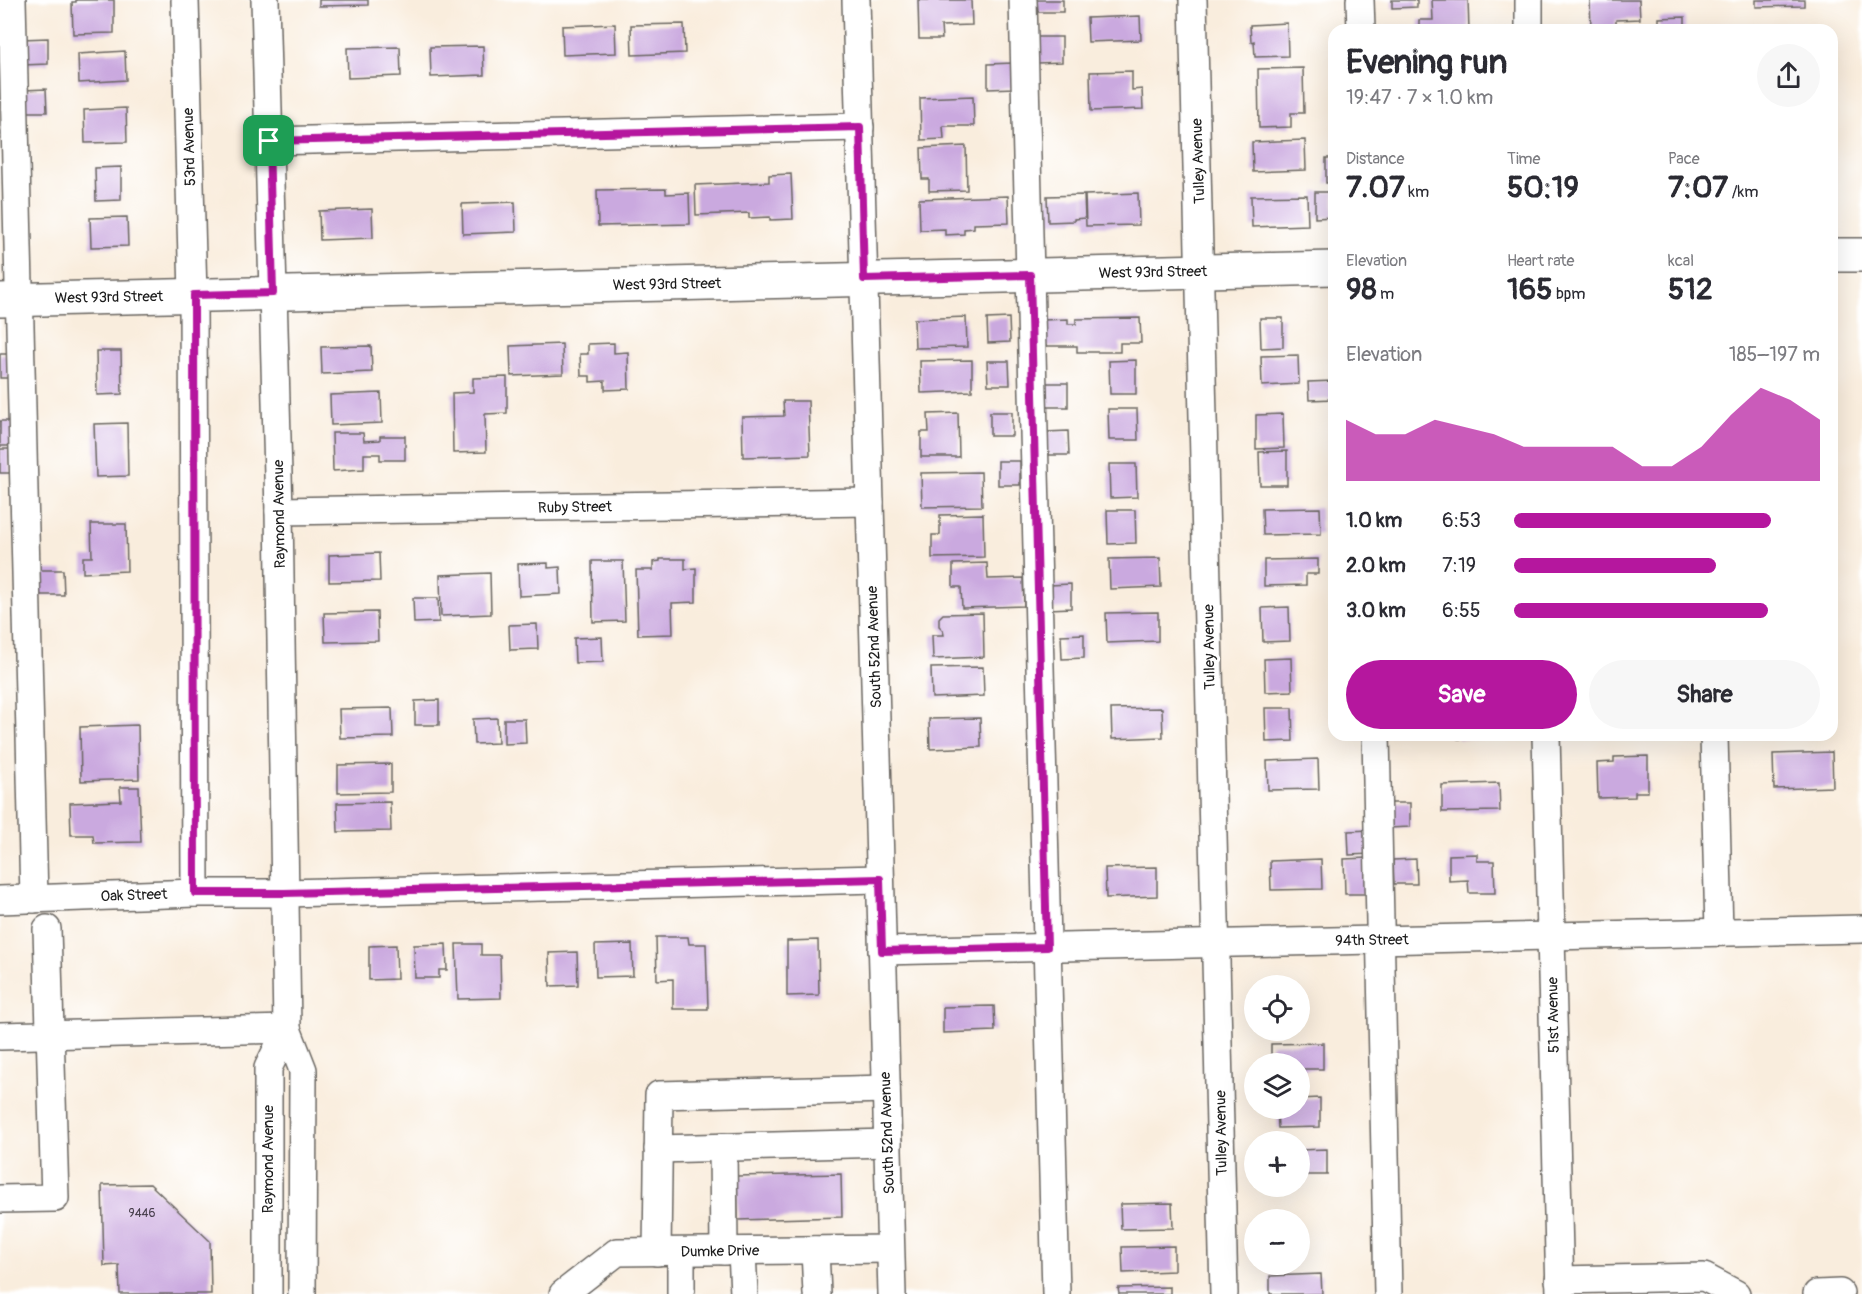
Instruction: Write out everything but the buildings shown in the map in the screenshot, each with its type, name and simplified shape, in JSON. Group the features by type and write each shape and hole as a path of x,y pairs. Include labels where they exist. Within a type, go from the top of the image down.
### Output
{"main road":[{"path":"1838,255 1862,255"},
{"name":"West 93rd Street","path":"9,299 1328,267"}],"street":[{"path":"12,0 9,299 33,899"},
{"name":"53rd Avenue","path":"185,0 194,295 195,893"},
{"name":"Raymond Avenue","path":"265,0 279,512 287,1029 303,1070 302,1294"},
{"name":"South 52nd Avenue","path":"856,0 892,1294"},
{"path":"1023,0 1056,1294"},
{"name":"Tulley Avenue","path":"1193,0 1224,1294"},
{"path":"1360,0 1361,24"},
{"path":"1529,0 1529,24"},
{"path":"269,141 860,127"},
{"name":"Ruby Street","path":"279,512 870,502"},
{"path":"1376,741 1388,1294"},
{"name":"51st Avenue","path":"1546,741 1560,1287"},
{"path":"1714,741 1719,932"},
{"name":"Oak Street","path":"0,900 195,893 284,893 880,879"},
{"path":"0,1199 55,1198 47,929"},
{"name":"94th Street","path":"882,951 1862,929"},
{"path":"0,1036 287,1029"},
{"name":"Raymond Avenue","path":"268,1294 268,1068 287,1029"},
{"path":"681,1294 669,1252 658,1149 659,1095 886,1089"},
{"path":"658,1149 888,1143"},
{"path":"723,1147 733,1251 744,1294"},
{"name":"Dumke Drive","path":"563,1294 618,1252 890,1249"},
{"path":"815,1250 817,1294"},
{"path":"1560,1287 1704,1277 1736,1294"}],"route":[{"path":"860,127 864,279 1030,275 1047,947 882,951 880,879 284,893 195,893 194,295 273,293 269,141 860,127"}]}
